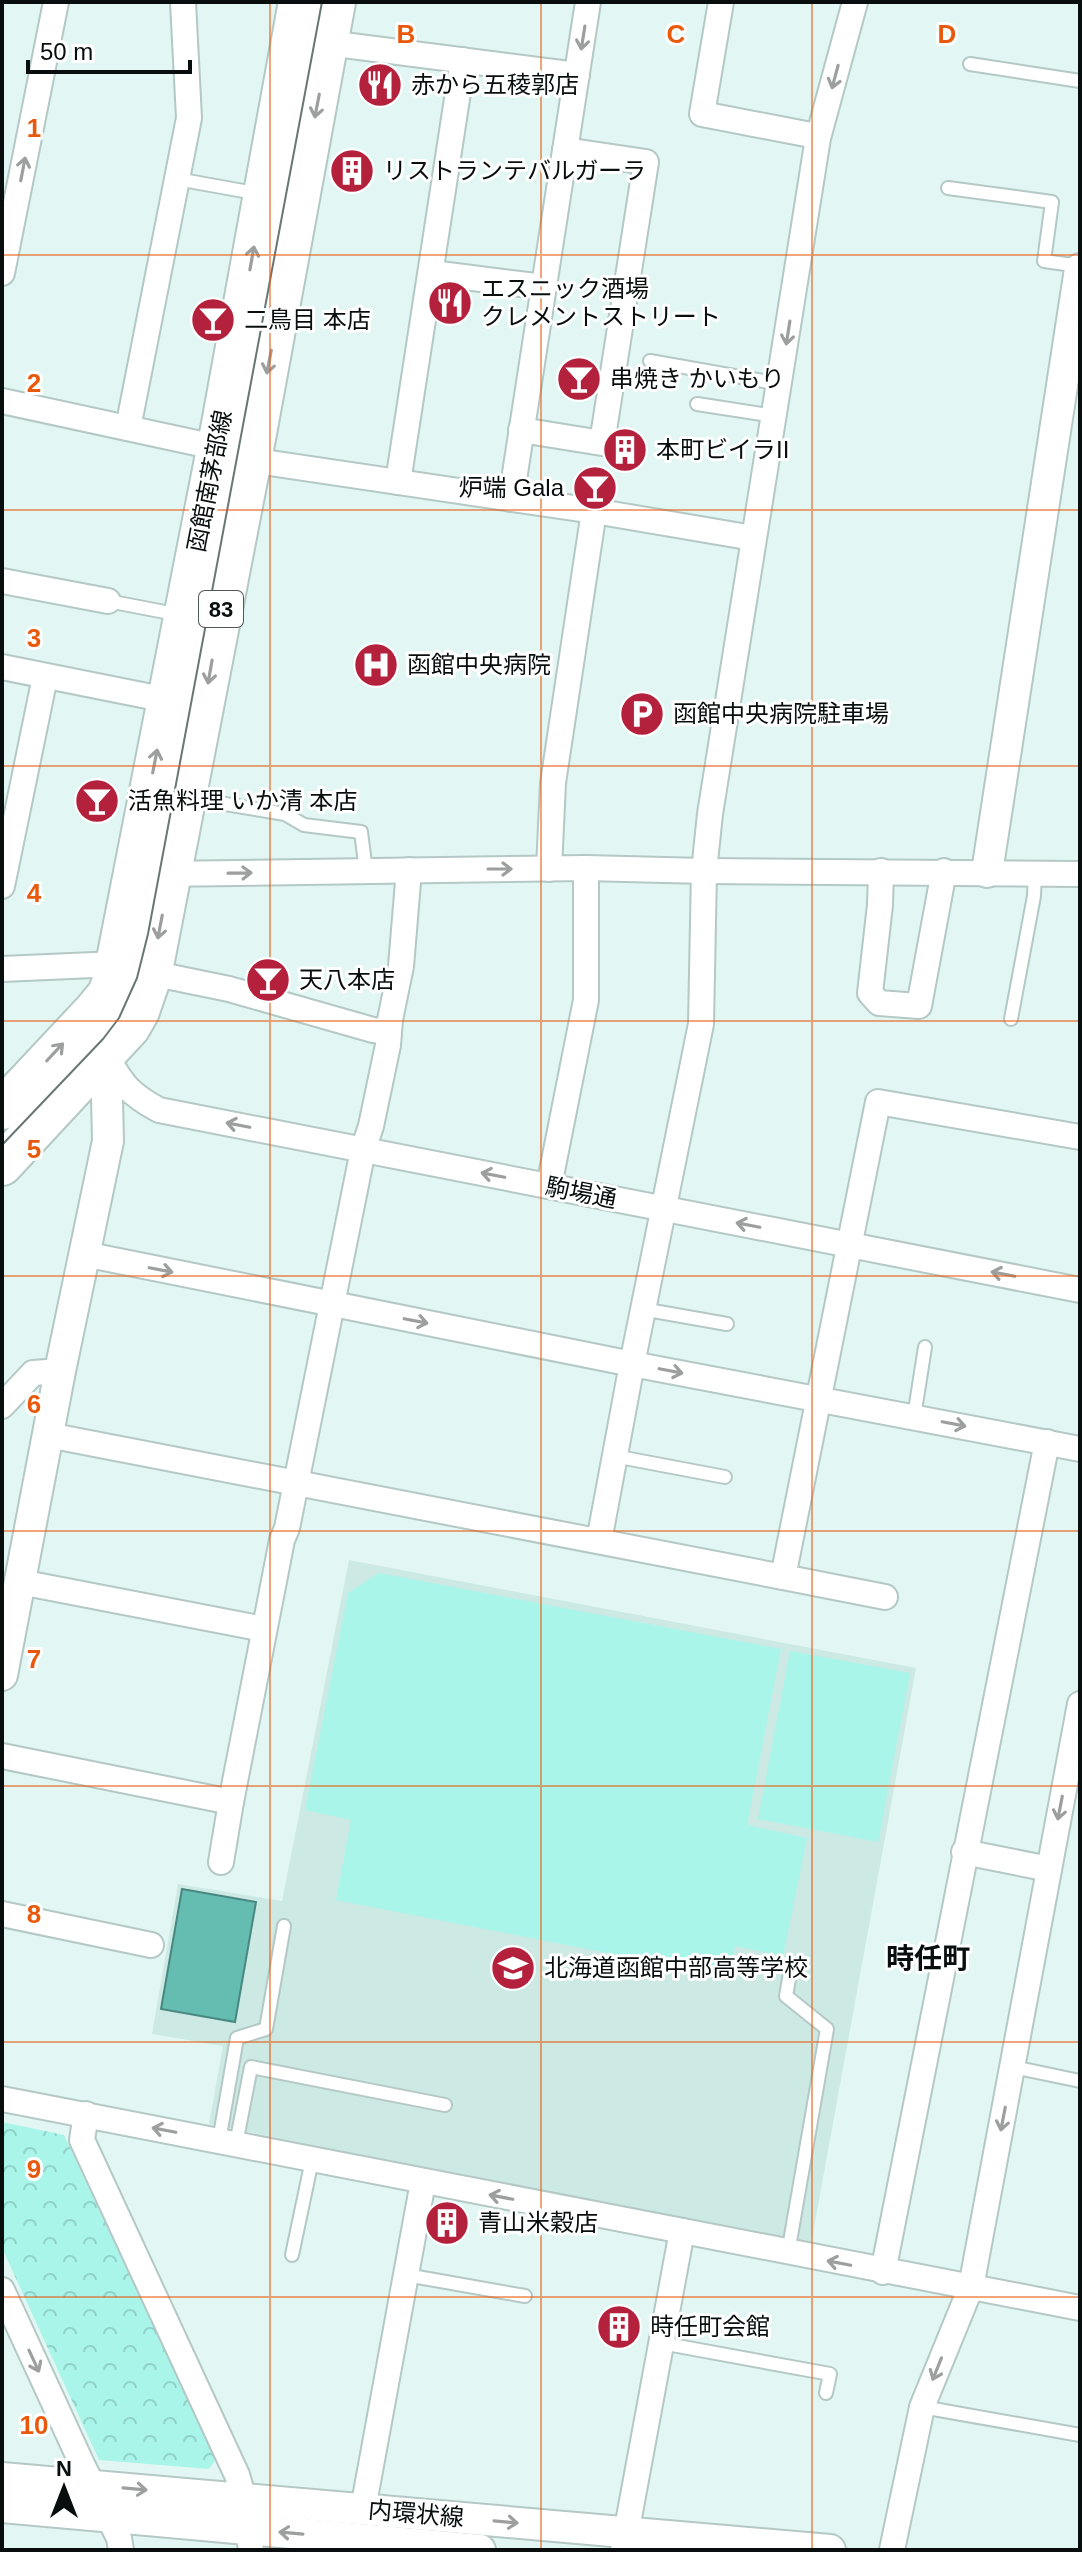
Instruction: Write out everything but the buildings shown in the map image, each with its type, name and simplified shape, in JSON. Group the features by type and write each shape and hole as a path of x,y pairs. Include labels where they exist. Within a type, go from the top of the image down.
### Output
{"main road":[{"name":"函館南茅部線","path":"152,874 167,700 233,454 299,2"},
{"name":"83","path":"2,1165 106,1055 130,1027 139,1011 134,968 152,874 186,797 233,454 335,2"},
{"name":"83","path":"2,1109 134,968"}],"street":[{"path":"2,273 56,2"},
{"path":"128,428 189,118 183,2"},
{"path":"511,499 588,2"},
{"path":"721,2 702,114 806,134"},
{"path":"599,1541 642,1309 701,1024 704,871 710,814 818,138 855,2"},
{"path":"328,43 577,75"},
{"path":"398,482 463,60"},
{"path":"521,430 602,443 607,412 646,162 565,150"},
{"path":"987,872 1080,267"},
{"path":"432,273 544,287"},
{"path":"2,401 233,454 753,538"},
{"path":"549,869 553,783 594,511"},
{"path":"2,581 108,601"},
{"path":"2,667 167,700"},
{"path":"2,886 8,823 45,677"},
{"path":"549,1186 586,1000 586,868"},
{"path":"152,874 586,868 1080,874"},
{"path":"221,1862 264,1629 389,1032 401,966 409,870"},
{"path":"881,871 870,993 879,1003 919,1006 944,871"},
{"path":"7,973 134,968 229,989 389,1032"},
{"path":"2,1675 108,1141 106,1055 94,1011"},
{"name":"駒場通","path":"106,1055 122,1084 159,1110 1080,1290"},
{"path":"783,1577 878,1102 1080,1137"},
{"path":"84,1254 632,1364 1080,1449"},
{"path":"2,1406 33,1373 60,1371"},
{"path":"48,1435 885,1597"},
{"path":"883,2272 1047,1442"},
{"path":"20,1582 264,1629"},
{"path":"892,2550 922,2407 971,2287 1080,1704"},
{"path":"2,1756 231,1802"},
{"path":"964,1852 1049,1869"},
{"path":"2,1914 151,1945"},
{"path":"2,2099 1080,2308"},
{"path":"86,2114 82,2140 237,2475 244,2499 249,2540"},
{"path":"363,2509 423,2182"},
{"path":"625,2541 682,2231"},
{"path":"2,2290 119,2538 121,2550"},
{"name":"内環状線","path":"2,2478 363,2509 625,2541 830,2550"},
{"name":"内環状線","path":"2,2507 107,2517 249,2540 480,2550"}],"lane":[{"path":"970,64 1080,81"},
{"path":"177,179 249,192"},
{"path":"948,188 1052,202 1044,261 1080,267"},
{"path":"650,361 780,384"},
{"path":"697,404 775,416"},
{"path":"108,601 170,613"},
{"path":"186,797 285,814 304,825 361,832 366,871"},
{"path":"1011,1019 1034,896 1035,873"},
{"path":"642,1309 727,1324"},
{"path":"914,1417 925,1347"},
{"path":"614,1456 725,1477"},
{"path":"227,2142 237,2038 266,2029 284,1926"},
{"path":"788,2253 827,2029 786,1996 790,1973"},
{"path":"227,2142 251,2067 445,2105"},
{"path":"1013,2067 1080,2081"},
{"path":"292,2255 312,2160"},
{"path":"406,2275 525,2296"},
{"path":"661,2343 830,2374 826,2393"},
{"path":"922,2407 1080,2435"}],"shaded area":[{"name":"北海道函館中部高等学校","path":"349,1560 916,1668 811,2244 209,2124 223,2046 152,2034 178,1884 282,1901"},
{"path":"182,1889 256,1902 235,2022 161,2009"}],"green space":[{"path":"379,1573 781,1649 747,1825 807,1838 783,1956 735,1946 730,1977 336,1900 351,1820 305,1810 348,1593"},
{"path":"790,1651 910,1673 878,1842 758,1819"},
{"path":"2,2122 64,2135 216,2459 209,2469 99,2460 2,2248"}],"tram line":[{"path":"2,1145 103,1039 119,1018 137,978 148,934 322,2"}],"place":[{"name":"赤から五稜郭店","path":"380,85"},
{"name":"リストランテバルガーラ","path":"352,171"},
{"name":"エスニック酒場 クレメントストリート","path":"450,303"},
{"name":"二鳥目 本店","path":"213,320"},
{"name":"串焼き かいもり","path":"579,379"},
{"name":"本町ビイラII","path":"625,450"},
{"name":"炉端 Gala","path":"595,488"},
{"name":"函館中央病院","path":"376,665"},
{"name":"函館中央病院駐車場","path":"642,714"},
{"name":"活魚料理 いか清 本店","path":"97,801"},
{"name":"天八本店","path":"268,980"},
{"name":"北海道函館中部高等学校","path":"513,1968"},
{"name":"青山米穀店","path":"447,2223"},
{"name":"時任町会館","path":"619,2327"}],"district":[{"name":"時任町","path":"928,1958"}]}
